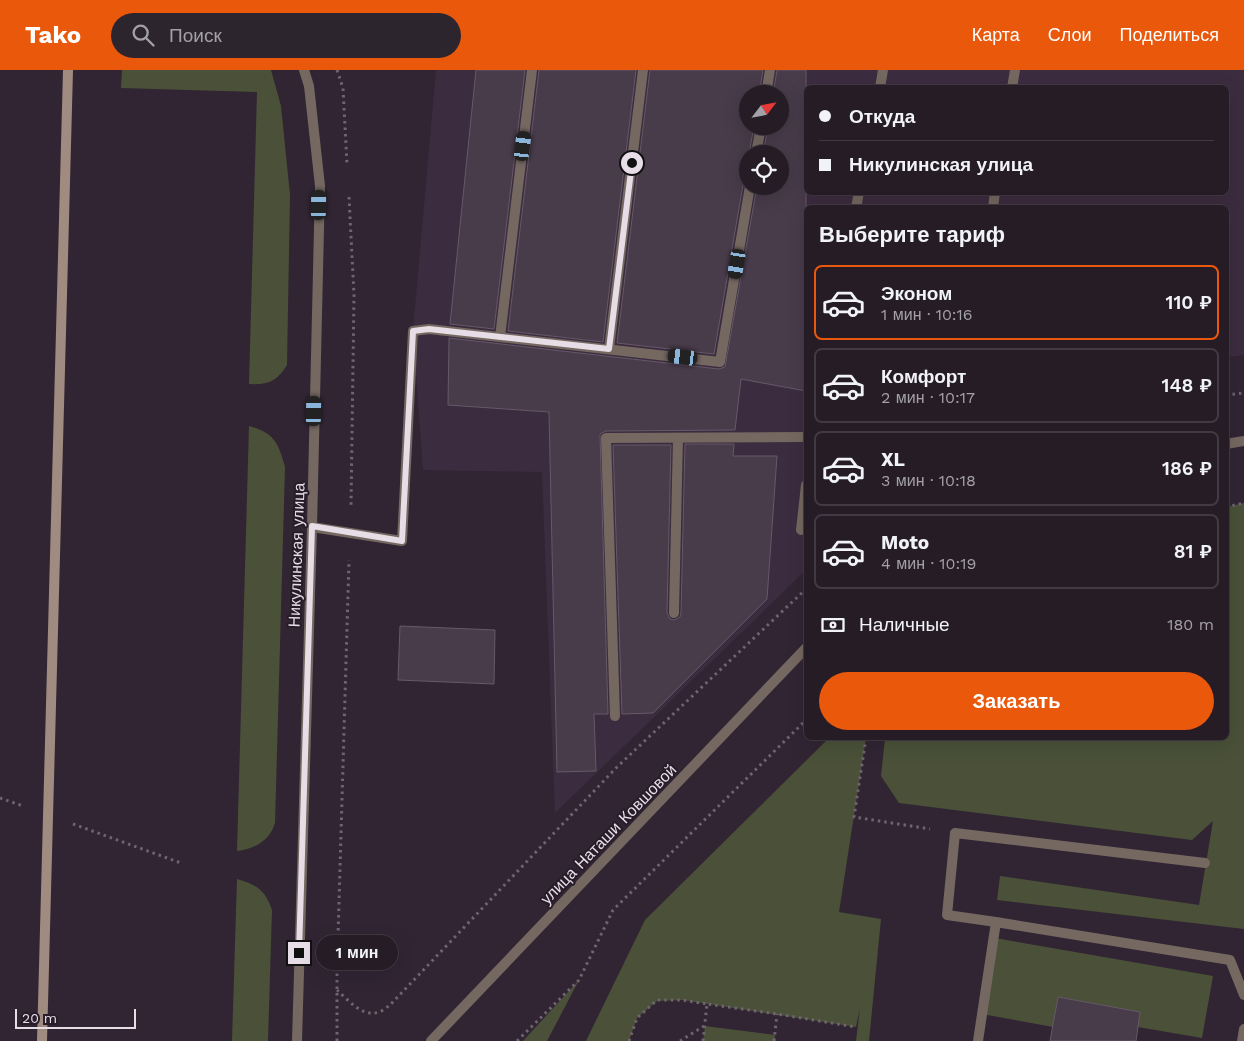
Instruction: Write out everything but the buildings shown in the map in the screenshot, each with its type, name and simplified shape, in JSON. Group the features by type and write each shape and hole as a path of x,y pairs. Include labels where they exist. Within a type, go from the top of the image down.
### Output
{"main road":[{"path":"42,1041 68,70"}],"street":[{"name":"Никулинская улица","path":"297,1041 320,186 309,86 304,70"},
{"path":"500,337 532,70"},
{"path":"609,349 643,70"},
{"path":"768,85 770,70"},
{"path":"880,85 883,70"},
{"path":"1012,85 1015,70"},
{"path":"312,526 402,541 413,331 429,329 720,362 748,195"},
{"path":"615,716 606,438 804,437"},
{"path":"674,612 678,438"},
{"path":"1229,444 1244,441"},
{"path":"801,530 804,504"},
{"name":"улица Наташи Ковшовой","path":"431,1041 804,650"},
{"path":"1205,863 955,833 947,914 1230,960 1244,995"},
{"path":"978,1041 996,922"},
{"path":"1242,1041 1244,1028"}],"path":[{"path":"1229,396 1244,393"},
{"path":"1229,506 1244,503"},
{"path":"337,989 352,1005 364,1011 378,1013 390,1005 617,767 804,591"},
{"path":"517,1041 579,980 613,910 804,722"},
{"path":"866,740 854,817 955,833"},
{"path":"0,798 28,808"},
{"path":"65,821 181,863"},
{"path":"629,1041 637,1018 657,1000 682,1000 856,1027"},
{"path":"703,1041 707,1004"},
{"path":"774,1041 777,1014"},
{"path":"680,1041 705,1026"}],"shaded area":[{"path":"436,70 1244,70 1244,355 1229,357 1229,205 804,205 804,572 555,813 542,472 423,470 413,331"}],"green space":[{"path":"122,70 271,70 281,106 290,195 287,365 280,375 272,381 262,384 249,384 257,92 121,88"},
{"path":"249,426 270,435 280,451 285,467 275,823 266,839 261,843 237,851"},
{"path":"1244,503 1244,929 997,900 1000,876 1199,905 1213,821 1192,840 899,803 881,776 885,740 1229,740 1229,506"},
{"path":"827,740 866,740 839,912 881,919 869,1041 856,1041 860,1008 856,1027 682,1000 657,1001 637,1018 629,1041 586,1041 645,920"},
{"path":"237,879 259,889 272,910 268,1041 232,1041"},
{"path":"995,938 1213,976 1202,1038 1138,1027 1140,1012 1058,997 1053,1027 982,1014"},
{"path":"579,980 547,1041 523,1041"},
{"path":"705,1026 775,1035 775,1041 703,1041"}],"route":[{"path":"299,953 312,526 402,541 413,331 429,329 609,349 632,163"}]}
